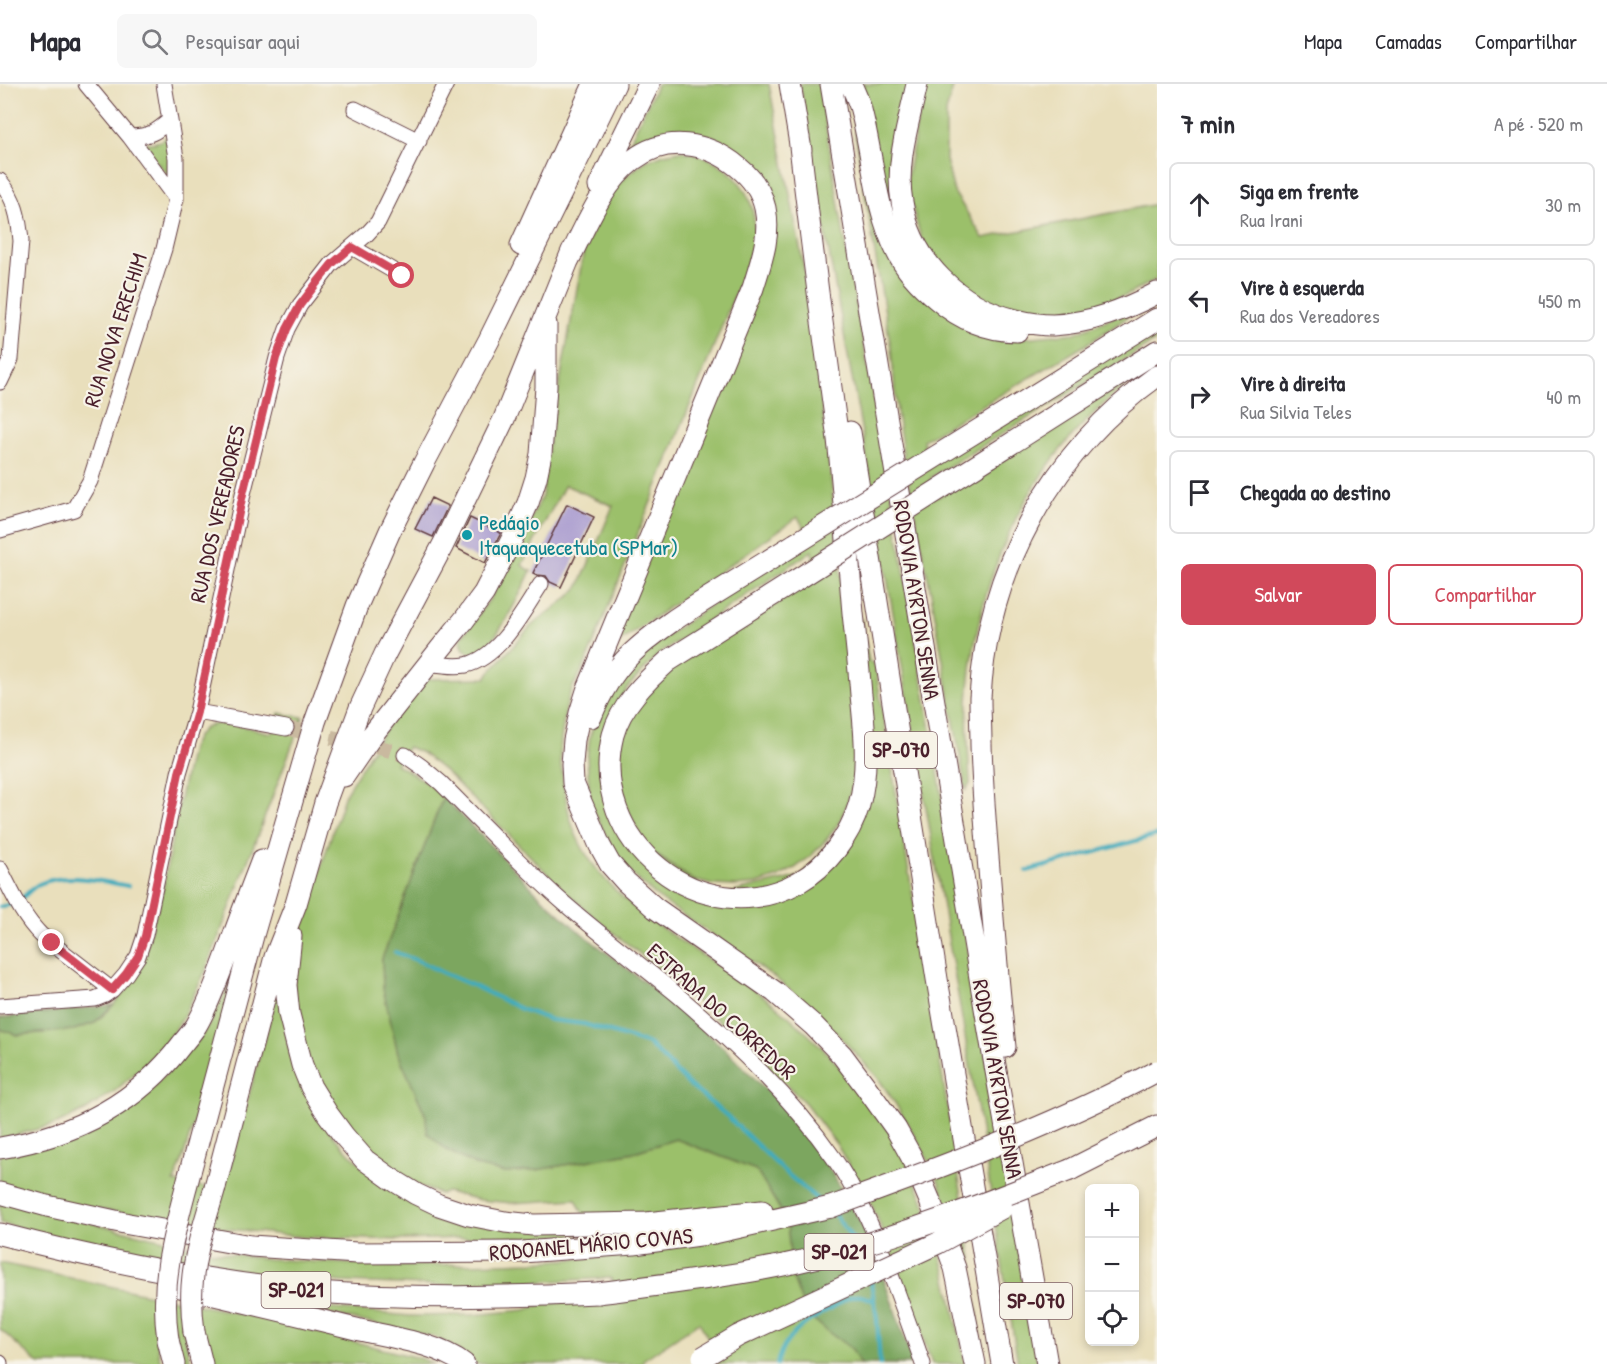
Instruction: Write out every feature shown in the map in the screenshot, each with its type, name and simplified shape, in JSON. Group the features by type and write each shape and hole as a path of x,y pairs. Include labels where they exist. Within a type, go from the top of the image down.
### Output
{"highway":[{"path":"424,463 594,84"},
{"path":"174,1364 165,1319 167,1264 254,932 315,722 365,588 390,531 489,340 615,84"},
{"path":"202,1364 191,1308 195,1262 275,957 296,903 325,803 360,708 494,440 597,189 649,84"},
{"name":"RODOVIA AYRTON SENNA","path":"790,84 865,525 937,979 1002,1364"},
{"name":"RODOVIA AYRTON SENNA","path":"831,84 981,985 1047,1364"},
{"path":"846,84 872,269 874,348"},
{"path":"851,84 860,107 886,227 896,251 908,270 927,291 949,309 972,322 992,328 1045,332 1073,321"},
{"path":"917,84 901,159 902,202 908,225 928,264 961,296 981,308 1006,317 1052,325 1099,318 1128,308 1157,292"},
{"path":"799,137 838,439 864,717 865,765 859,805 842,841 815,871 800,882 769,894 752,897 715,895 685,885 652,862 638,849 628,834 614,802 610,780 610,756 614,734 622,714 634,695 668,661 795,580 990,457 1157,351"},
{"path":"567,263 600,199 618,174 650,150 671,145 692,145 709,149 726,157 757,186 765,207 767,231 764,255 753,288 587,691 574,740 573,783 600,846 610,864 626,882 655,908 775,992 813,1025 842,1055 896,1129 911,1156 955,1268 975,1364"},
{"path":"325,803 373,734 484,593 512,539 528,503 541,454 546,387 546,314"},
{"path":"585,809 581,771 591,717 600,695 629,656 674,620 1157,318"},
{"path":"1026,1238 998,981 983,792 981,699 989,638 996,600 1011,558 1029,520 1052,484 1106,417 1157,376"},
{"path":"0,1148 55,1134 99,1116 145,1085 171,1060 196,1027 214,987 299,755 315,722"},
{"path":"296,903 286,985 294,1041 311,1087 344,1136 365,1160 416,1194 469,1215 533,1225 646,1223 831,1207"},
{"name":"RODOANEL MÁRIO COVAS","path":"0,1193 129,1224 251,1246 357,1253 443,1254 573,1250 634,1244 714,1233 831,1207 916,1177 1028,1131 1157,1071"},
{"name":"RODOANEL MÁRIO COVAS","path":"0,1234 79,1254 222,1281 316,1292 475,1296 597,1293 693,1281 775,1267 847,1250 937,1221 1070,1170 1157,1126"},
{"path":"698,1360 738,1336 938,1243 1070,1170"},
{"path":"79,1254 154,1281 388,1336 455,1357 464,1364"}],"street":[{"path":"86,84 130,136 176,199"},
{"name":"RUA NOVA ERECHIM","path":"0,530 74,509 90,482 164,249 176,199 176,158 164,84"},
{"name":"RUA DOS VEREADORES","path":"112,990 138,956 145,936 179,773 197,712 243,494 276,358 287,329 300,305 332,264 378,222 446,84"},
{"path":"355,109 419,141"},
{"path":"130,136 146,136 159,130 170,120"},
{"path":"0,181 14,202 20,221 21,250 11,359 0,382"},
{"path":"352,247 402,276"},
{"path":"0,310 15,321"},
{"path":"429,663 449,666 467,664 493,650 513,628 541,584"},
{"path":"197,712 286,728"},
{"name":"ESTRADA DO CORREDOR","path":"405,755 441,783 557,897 726,1039 797,1111 834,1159 856,1195 874,1233 923,1364"},
{"path":"0,869 24,915 41,935 112,990 96,999 0,1006"}],"green space":[{"path":"657,84 769,84 805,274 831,479 856,756 854,780 848,801 840,821 827,839 811,856 795,868 757,884 713,885 693,880 646,847 620,794 619,739 655,678 816,580 812,551 659,654 627,688 616,706 616,829 716,896 801,876 859,807 861,618 869,661 875,665 972,1258 982,1347 956,1230 937,1177 916,1137 878,1078 807,1004 774,977 657,897 620,863 590,803 587,758 590,736 597,715 632,660 809,537 798,517 608,650 765,264 759,175 744,157 712,136 691,133 663,135 641,142 625,152"},
{"path":"800,84 819,84 849,267 885,458 1038,1364 1018,1364 980,1124 868,465"},
{"path":"848,84 879,227 1023,338 1075,333 1137,308 1125,319 1084,346 923,440 928,463 1157,322 1157,340 931,477 938,497 1157,361 1101,406 1058,452 1017,517 1001,552 978,626 972,664 967,712 970,784 966,790 903,453 891,348"},
{"path":"860,84 911,84 900,250"},
{"path":"924,84 954,84 946,112 946,160 954,192 983,238 1157,204 1157,279 1127,295 1071,313 1044,317 1020,315 956,284 922,242 906,184"},
{"path":"169,136 173,180 139,143 155,143"},
{"path":"680,151 694,153 718,164 738,181 751,204 754,218 753,241 747,264 584,667 569,697 560,753 568,809 577,837 593,864 613,888 665,931 775,1005 828,1054 875,1110 894,1138 923,1199 943,1265 965,1364 932,1364 909,1296 872,1205 837,1145 806,1104 756,1054 674,981 566,892 446,772 422,753 408,747 396,764 428,783 443,797 382,959 384,991 398,1053 426,1116 428,1133 448,1151 477,1166 505,1173 537,1170 634,1152 676,1139 756,1170 787,1221 792,1276 806,1313 852,1349 860,1364 695,1364 715,1350 699,1322 643,1360 642,1364 476,1364 452,1346 435,1337 301,1308 313,1307 410,1316 473,1315 525,1310 541,1305 623,1294 610,1278 453,1286 343,1282 216,1271 117,1252 0,1223 0,1201 209,1251 269,1259 398,1266 533,1262 604,1257 593,1234 403,1240 303,1237 229,1229 96,1209 0,1186 0,1154 47,1144 113,1118 149,1091 198,1041 211,1021 227,989 248,935 235,990 174,1182 223,1191 285,968 287,1040 294,1066 317,1112 334,1137 377,1178 405,1197 469,1221 530,1229 591,1231 576,1199 512,1203 480,1200 447,1192 440,1194 419,1186 392,1170 370,1153 334,1111 311,1068 302,1045 293,1001 294,977 304,919 345,794 404,701 425,679 486,678 531,626 570,596 579,586 613,506 565,485 522,565 531,571 505,621 496,635 477,653 469,653 464,649 461,638 490,599 542,496 549,441 584,250 608,198 619,183 646,161"},
{"path":"279,713 303,717 206,970 181,1021 164,1045 142,1067 116,1090 86,1110 57,1124 0,1139 0,1029 17,1035 74,1030 94,1023 108,1011 130,985 142,958 163,889 191,748 197,737 205,728 219,724 272,733"},
{"path":"443,797 539,895 575,928 675,1006 725,1049 787,1111 813,1142 869,1239 913,1364 860,1364 852,1349 806,1313 792,1276 787,1220 756,1170 676,1139 634,1152 537,1170 505,1173 477,1166 448,1151 427,1133 426,1116 398,1053 383,989 382,959"},
{"path":"113,1005 94,1023 74,1030 17,1035 0,1029 0,1018"},
{"path":"0,1263 269,1320 434,1364 203,1364 184,1332 191,1364 182,1364 175,1331 154,1328 161,1364 40,1364 0,1329"}],"building":[{"path":"431,498 448,506 433,537 415,529"},
{"path":"567,504 594,517 561,587 550,582 546,576 533,573"},
{"path":"470,518 501,533 485,563 456,548"}],"waterway":[{"path":"1027,871 1157,835"},
{"path":"21,899 39,884 49,880 72,878 128,886"},
{"path":"0,907 12,904"},
{"path":"395,952 521,1009 551,1020 584,1024 649,1044 689,1085 726,1115 819,1201"},
{"path":"834,1214 853,1239"},
{"path":"860,1253 866,1269"},
{"path":"871,1282 877,1319 880,1364"},
{"path":"777,1364 791,1336 816,1316 854,1296 866,1297 874,1301"}],"tunnel":[{"path":"286,728 405,755"}],"place":[{"name":"Pedágio Itaquaquecetuba (SPMar)","path":"467,535"}],"route":[{"path":"52,943 112,990 138,956 152,908 179,773 197,712 243,494 276,358 287,329 300,305 316,284 332,264 352,247 402,276"}]}
